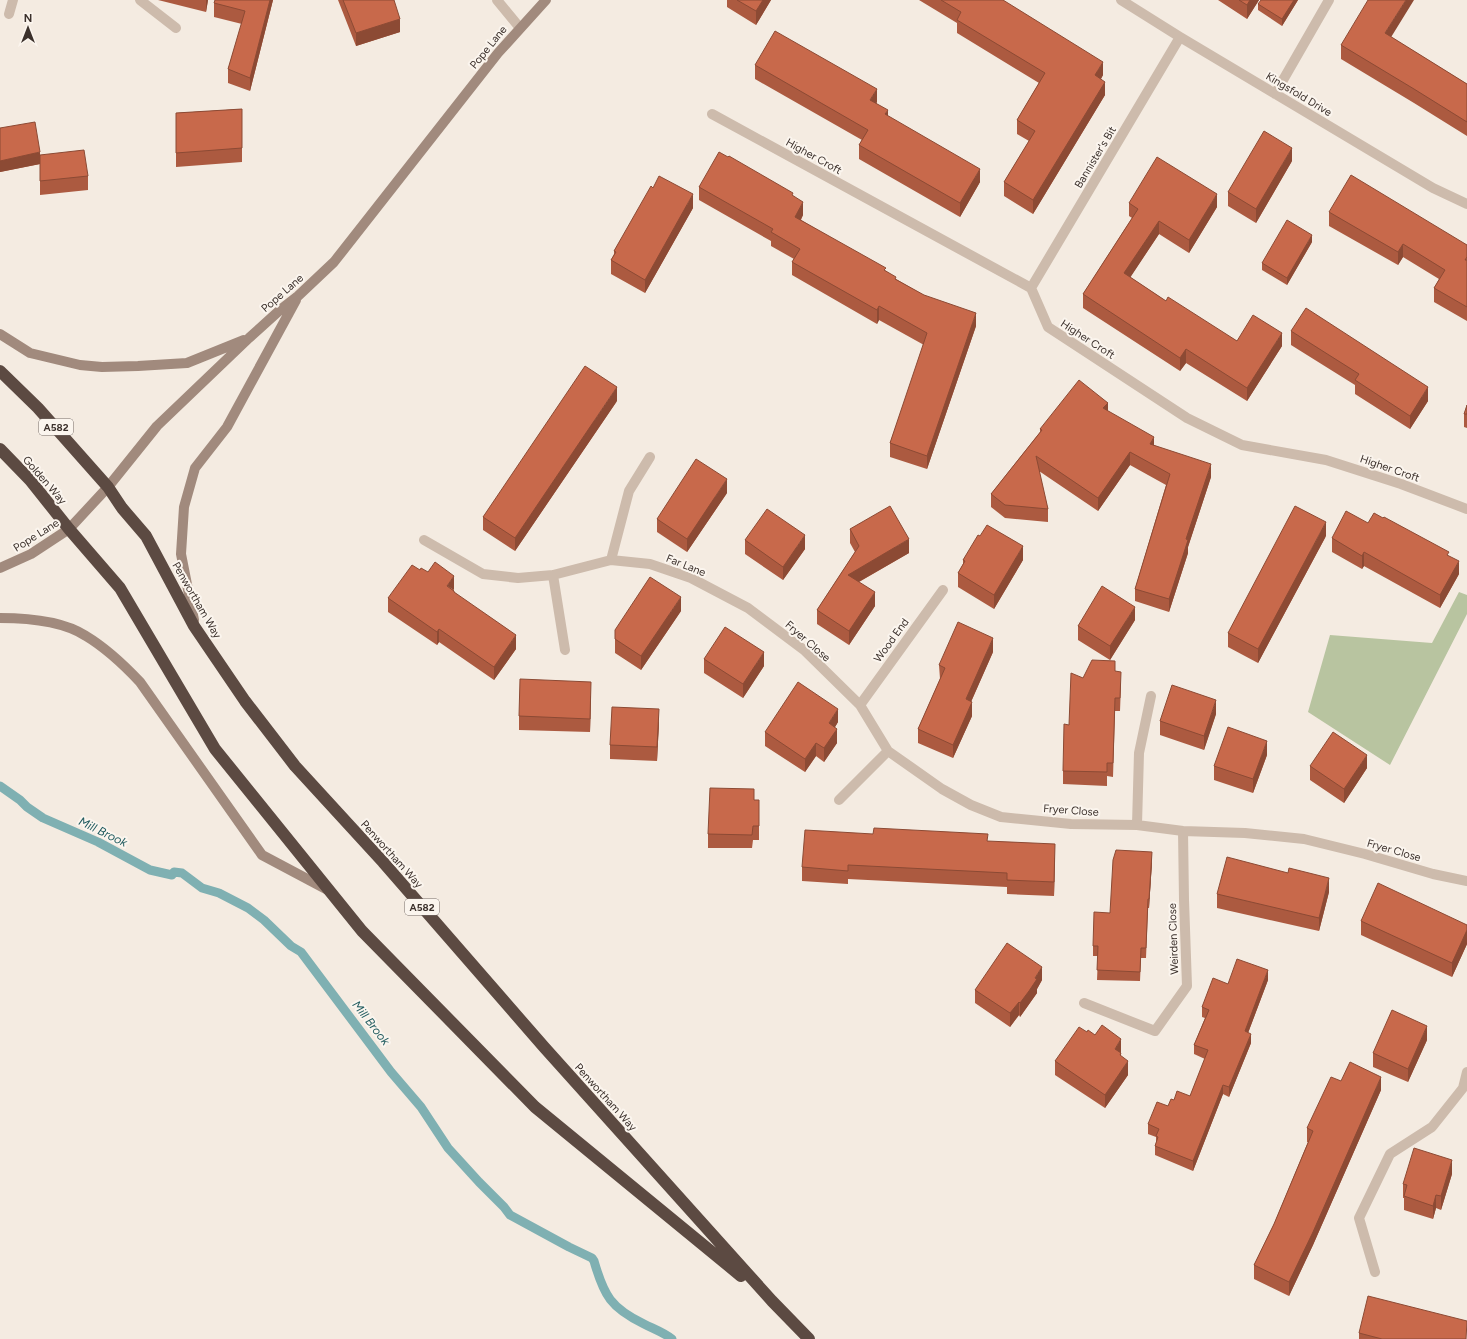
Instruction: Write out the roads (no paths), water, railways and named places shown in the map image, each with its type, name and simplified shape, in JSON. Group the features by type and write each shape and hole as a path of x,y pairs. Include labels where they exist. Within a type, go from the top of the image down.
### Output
{"highway":[{"name":"A582","path":"0,370 38,408 108,487"},
{"name":"Golden Way","path":"0,449 30,480 69,529"},
{"name":"Penwortham Way","path":"108,487 122,508 146,536 194,626 245,701 294,766 383,862 544,1047 772,1301 809,1339"},
{"name":"Penwortham Way","path":"69,529 120,588 215,749 362,931 535,1107 772,1301"}],"street":[{"path":"9,14 13,0"},
{"path":"140,0 176,28"},
{"path":"497,0 520,28"},
{"name":"Pope Lane","path":"0,568 31,554 69,529 108,487 157,426 249,338 298,296 334,262 498,53 546,0"},
{"name":"Kingsfold Drive","path":"1121,0 1180,37 1433,188 1467,204"},
{"path":"1275,94 1329,0"},
{"name":"Bannister's Bit","path":"1031,288 1180,37"},
{"name":"Higher Croft","path":"712,114 1031,288 1048,327 1187,418 1242,445 1326,460 1402,484 1467,508"},
{"path":"194,626 181,554 184,507 195,468 227,427 298,296"},
{"path":"0,334 30,353 80,365 102,367 187,362 249,338"},
{"path":"611,560 629,492 650,457"},
{"name":"Far Lane","path":"424,540 483,574 518,578 553,575 611,560 650,564 690,578 748,608"},
{"path":"553,575 565,650"},
{"name":"Wood End","path":"860,705 943,590"},
{"name":"Fryer Close","path":"748,608 804,650 860,705 888,751 948,792 971,805 1001,817 1071,824 1137,825 1183,831 1245,833 1304,839 1365,854 1433,874 1467,881"},
{"path":"0,618 27,618 67,627 86,635 124,665 140,682 262,855 328,890"},
{"path":"1137,825 1139,753 1151,696"},
{"path":"839,800 888,751"},
{"name":"Weirden Close","path":"1084,1003 1155,1031 1187,986 1183,831"},
{"path":"1375,1272 1359,1218 1390,1154 1432,1126 1463,1088 1467,1072"}],"waterway":[{"name":"Mill Brook","path":"0,786 43,818 98,842 150,870 172,875 174,872 182,873 202,888 219,893 248,908 264,920 291,946 301,952 391,1072 421,1107 448,1148 510,1215 592,1258 601,1283 610,1300 633,1318 662,1332 672,1339"}]}
